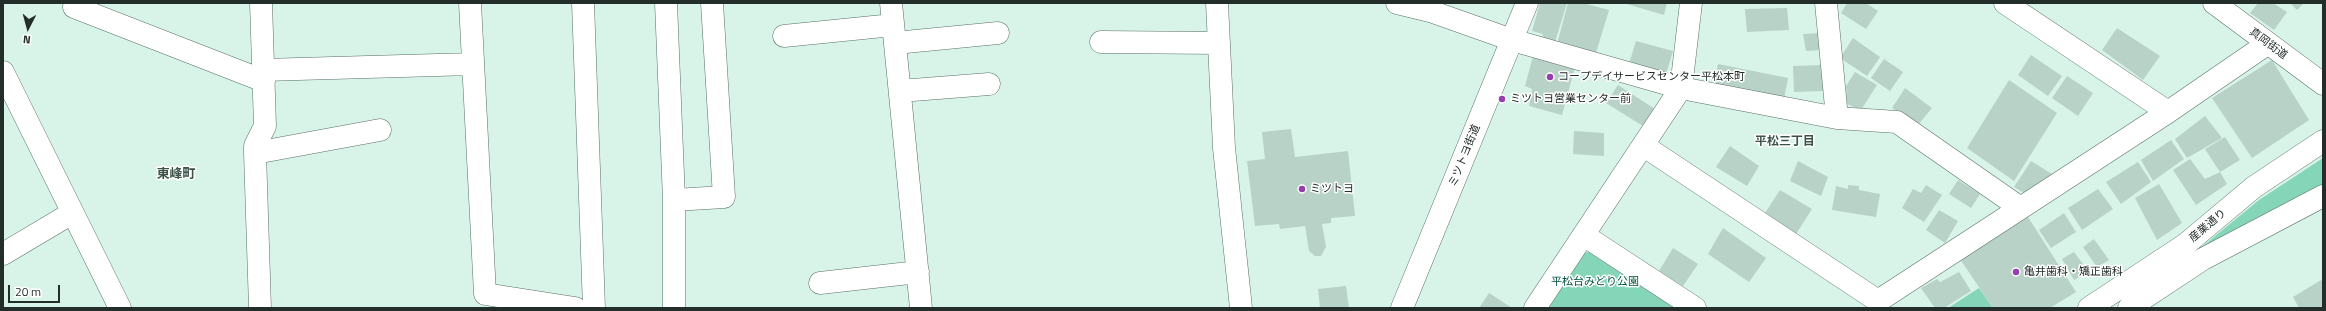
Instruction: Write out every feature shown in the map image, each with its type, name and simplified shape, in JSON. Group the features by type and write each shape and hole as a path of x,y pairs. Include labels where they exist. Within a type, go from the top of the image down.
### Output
{"street":[{"path":"260,308 255,146 265,126 261,3"},
{"path":"470,3 485,294 575,308"},
{"path":"583,3 594,308"},
{"path":"666,3 674,200 674,308"},
{"path":"674,200 724,197 712,3"},
{"path":"891,3 921,308"},
{"path":"1217,3 1224,148 1241,308"},
{"path":"1397,3 1430,11 1512,40 1681,88 1837,118 1897,122 2018,207"},
{"name":"ミツトヨ街道","path":"1402,308 1527,3"},
{"path":"1535,308 1585,236 1681,88 1690,3"},
{"path":"1826,3 1837,118"},
{"path":"2005,3 2168,112"},
{"name":"真岡街道","path":"2227,6 2267,44 2323,84"},
{"path":"74,7 264,76 472,64"},
{"path":"784,36 998,33"},
{"path":"1101,42 1219,44"},
{"path":"1644,146 1878,306 2018,207 2168,112 2267,44"},
{"path":"3,72 120,308"},
{"path":"900,92 989,84"},
{"path":"255,156 380,130"},
{"name":"産業通り","path":"2089,308 2186,244 2254,187 2323,141"},
{"name":"産業通り","path":"2129,308 2203,259 2323,196"},
{"path":"3,254 72,212"},
{"path":"1585,236 1695,308"},
{"path":"820,283 918,272"}],"green space":[{"path":"2323,158 2323,185 2207,245 2104,308 2203,246 2259,200"},
{"name":"平松台みどり公園","path":"1594,251 1680,308 1546,308 1583,253"},
{"path":"1979,288 1993,308 1948,308"}],"building":[{"path":"1540,3 1567,3 1555,42 1542,39 1543,34 1532,31"},
{"path":"1568,3 1583,3 1609,10 1595,56 1557,44"},
{"path":"1623,3 1667,3 1664,15"},
{"path":"1847,3 1866,3 1878,11 1866,29 1841,13"},
{"path":"2258,3 2273,3 2287,12 2274,30 2250,13"},
{"path":"2290,3 2304,3 2297,10"},
{"path":"1787,8 1789,30 1747,32 1745,9"},
{"path":"2117,28 2160,56 2143,80 2102,50"},
{"path":"1821,33 1823,50 1806,51 1803,34"},
{"path":"1853,38 1880,57 1867,76 1840,58"},
{"path":"1636,41 1673,51 1666,74 1629,64"},
{"path":"2031,55 2062,76 2048,96 2018,75"},
{"name":"コープデイサービスセンター平松本町","path":"1533,56 1575,67 1562,115 1529,106 1532,89 1525,86"},
{"path":"1884,59 1903,72 1890,91 1871,78"},
{"path":"2272,60 2309,120 2252,158 2212,98"},
{"path":"1718,64 1788,78 1784,99 1714,84"},
{"path":"1822,65 1824,91 1794,92 1793,66"},
{"path":"1855,72 1877,85 1861,110 1847,104 1846,86"},
{"path":"2067,76 2093,93 2078,116 2052,98"},
{"path":"2009,80 2057,113 2014,181 1967,148"},
{"path":"1618,85 1655,109 1643,126 1606,103"},
{"path":"1905,88 1932,108 1918,125 1892,108"},
{"path":"2205,116 2222,138 2187,158 2175,139"},
{"name":"ミツトヨ","path":"1291,129 1295,157 1348,151 1355,216 1331,218 1331,223 1322,224 1326,247 1321,256 1315,256 1309,251 1305,226 1280,229 1279,224 1255,226 1247,161 1265,159 1262,132"},
{"path":"1574,131 1604,133 1604,156 1573,154"},
{"path":"2225,137 2240,160 2220,172 2205,149"},
{"path":"2171,140 2184,159 2153,181 2141,160"},
{"path":"1730,146 1759,166 1747,186 1716,167"},
{"path":"2190,159 2205,179 2220,172 2227,184 2196,205 2173,170"},
{"path":"1798,161 1828,177 1821,196 1790,181"},
{"path":"2031,161 2052,174 2024,193 2014,187"},
{"path":"2138,162 2151,182 2121,204 2106,182"},
{"path":"1958,180 1980,194 1971,208 1949,194"},
{"path":"2159,184 2182,223 2157,240 2135,198"},
{"path":"1848,185 1859,186 1859,190 1880,194 1876,217 1832,210 1836,186 1848,189"},
{"path":"1926,185 1942,195 1924,222 1902,208 1913,189 1921,193"},
{"path":"2098,189 2113,209 2082,230 2068,208"},
{"path":"1780,190 1812,209 1796,234 1765,213"},
{"path":"1939,210 1958,221 1945,243 1926,230"},
{"path":"2064,213 2076,232 2051,248 2039,230"},
{"name":"亀井歯科・矯正歯科","path":"2026,214 2076,292 2050,308 1993,308 1958,256"},
{"path":"1723,228 1766,258 1749,282 1708,254"},
{"path":"2094,239 2109,260 2097,267 2083,247"},
{"path":"1673,248 1698,264 1683,286 1659,271"},
{"path":"2074,252 2089,272 2074,280 2062,259"},
{"path":"1959,272 1971,291 1944,308 1935,308 1921,288 1937,279 1940,282"},
{"path":"2321,280 2323,282 2323,308 2299,308 2293,297"},
{"path":"1346,286 1349,308 1320,308 1318,289"},
{"path":"1489,293 1512,308 1479,308"}],"place":[{"name":"コープデイサービスセンター平松本町","path":"1550,77"},
{"name":"ミツトヨ営業センター前","path":"1502,99"},
{"name":"ミツトヨ","path":"1302,189"},
{"name":"亀井歯科・矯正歯科","path":"2016,272"}],"district":[{"name":"平松三丁目","path":"1785,142"},
{"name":"東峰町","path":"176,175"}]}
